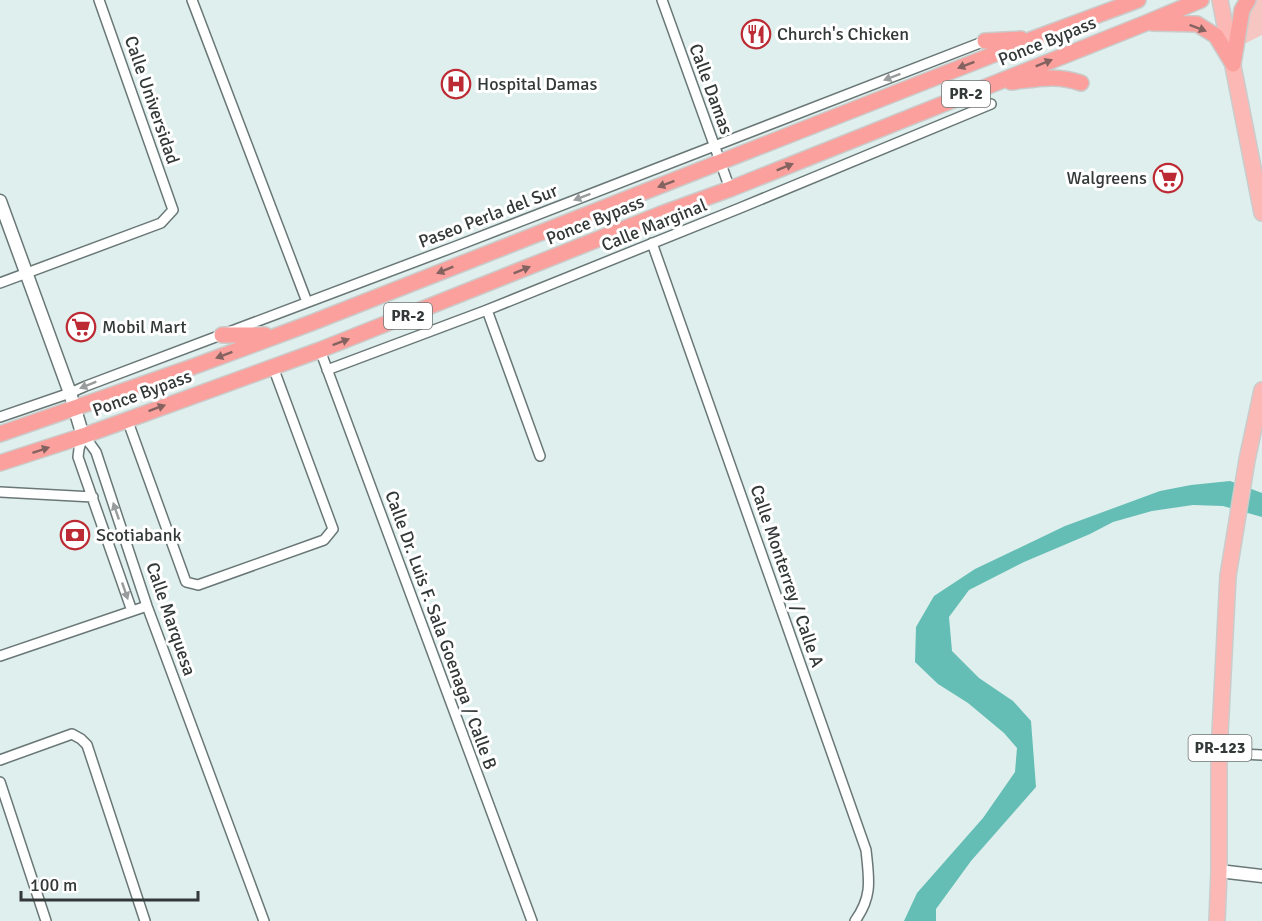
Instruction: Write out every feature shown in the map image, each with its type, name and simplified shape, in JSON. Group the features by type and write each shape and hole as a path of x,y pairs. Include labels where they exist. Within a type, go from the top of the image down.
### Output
{"highway":[{"name":"Ponce Bypass","path":"0,434 277,335 1138,0"},
{"name":"Ponce Bypass","path":"0,463 83,436 320,350 1201,0"},
{"path":"1233,64 1242,10 1248,0"},
{"path":"1146,23 1197,24 1216,36 1233,64"},
{"path":"986,41 1033,39"},
{"path":"990,84 1050,78 1067,78 1081,83"},
{"path":"222,335 277,335"}],"main road":[{"path":"1220,0 1262,213"},
{"name":"PR-123","path":"1217,921 1220,753 1228,576 1247,460 1262,390"}],"street":[{"name":"Calle Universidad","path":"27,273 161,223 173,210 99,0"},
{"path":"192,0 307,302"},
{"name":"Calle Damas","path":"662,0 730,189"},
{"name":"Paseo Perla del Sur","path":"0,417 454,247 986,41"},
{"name":"Calle Marginal","path":"327,370 487,310 991,104"},
{"path":"0,201 83,436"},
{"name":"Calle Monterrey / Calle A","path":"652,243 866,850 870,887 863,910 855,921"},
{"path":"0,284 27,273"},
{"path":"487,310 540,456"},
{"name":"Calle Dr. Luis F. Sala Goenaga / Calle B","path":"320,350 532,921"},
{"path":"127,419 186,582 198,585 324,540 333,529 273,366"},
{"name":"Calle Marquesa","path":"83,436 78,458 132,611"},
{"name":"Calle Marquesa","path":"83,436 96,452 147,606 264,921"},
{"path":"0,492 93,497"},
{"path":"111,554 129,548"},
{"path":"0,656 147,606"},
{"path":"0,760 72,734 87,745 145,921"},
{"path":"1220,753 1262,755"},
{"path":"0,782 46,921"},
{"path":"1219,871 1262,876"}],"shaded area":[{"path":"1255,0 1262,0 1262,35 1242,45 1247,17"}],"water":[{"path":"1230,481 1262,493 1262,517 1223,506 1193,505 1152,511 1113,522 1024,562 969,590 949,617 952,651 979,678 1013,701 1031,721 1036,787 971,861 936,909 936,921 904,921 917,893 983,818 1015,772 1017,748 1004,733 968,703 938,684 915,662 916,627 934,596 975,569 1065,526 1160,491"}],"place":[{"name":"Church's Chicken","path":"756,34"},
{"name":"Hospital Damas","path":"456,84"},
{"name":"Walgreens","path":"1168,178"},
{"name":"Mobil Mart","path":"81,327"},
{"name":"Scotiabank","path":"75,535"}]}
